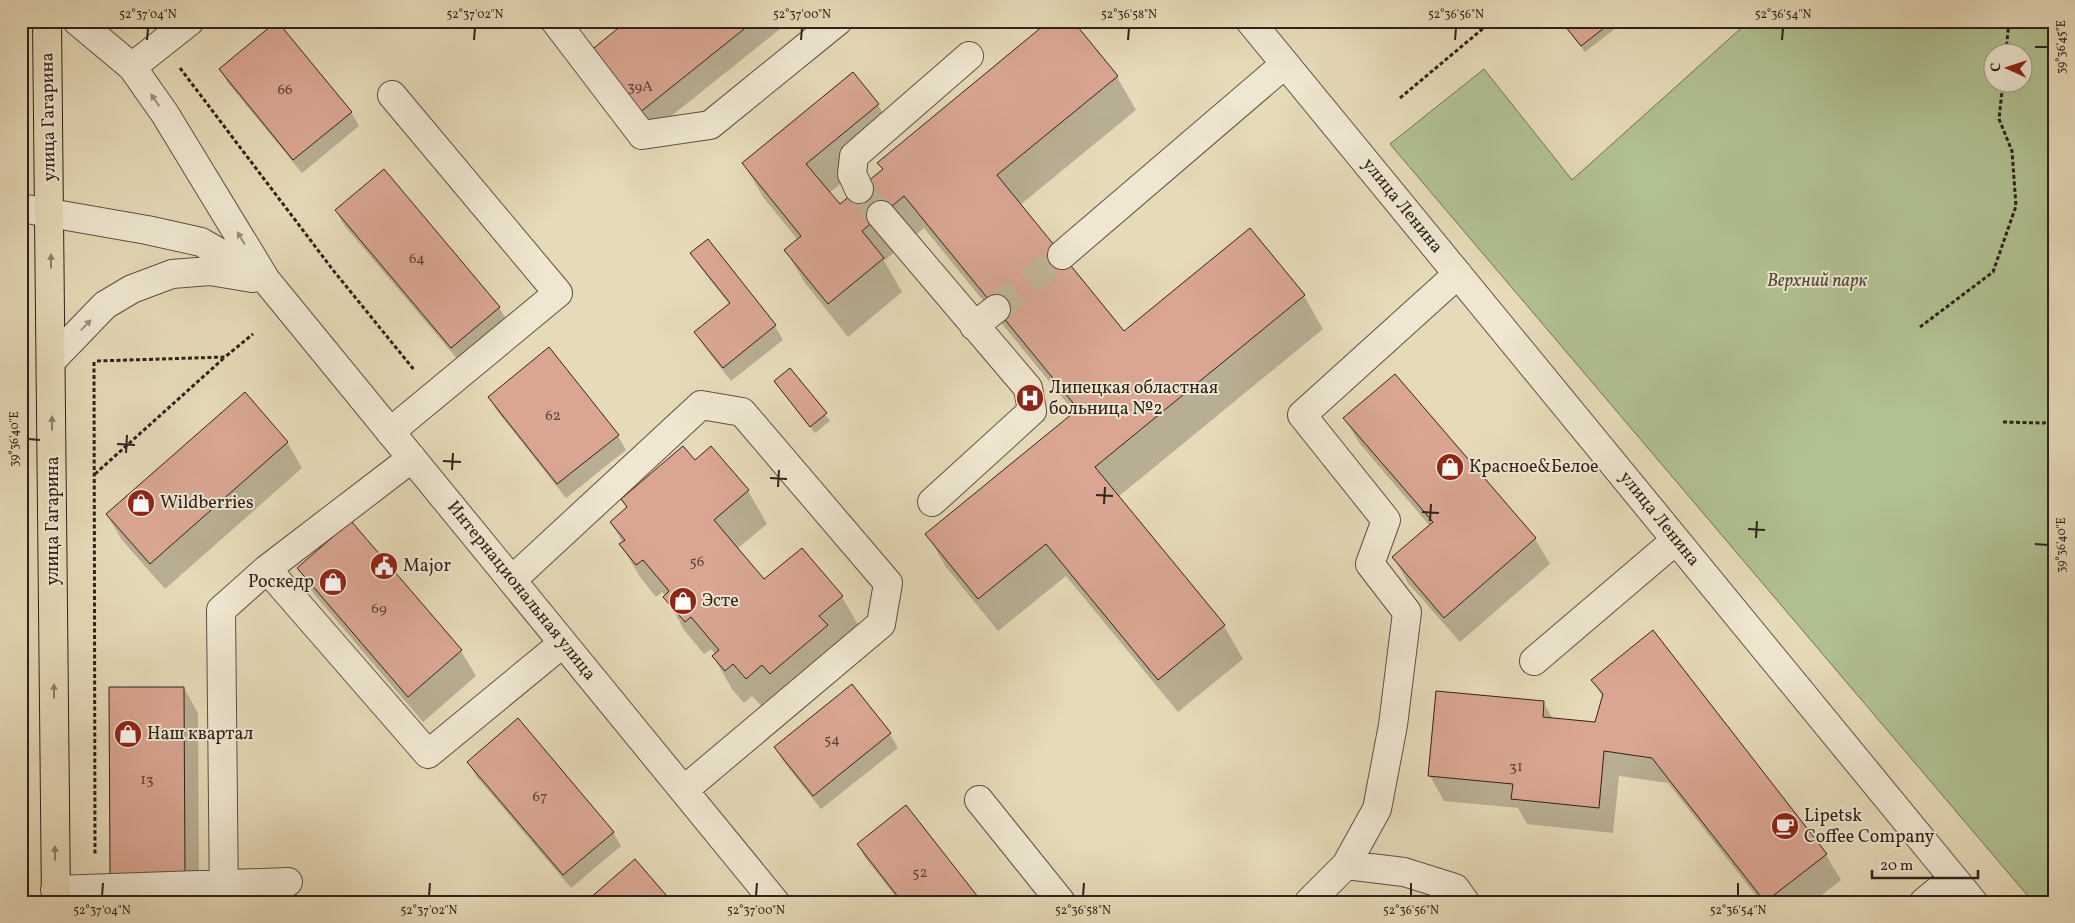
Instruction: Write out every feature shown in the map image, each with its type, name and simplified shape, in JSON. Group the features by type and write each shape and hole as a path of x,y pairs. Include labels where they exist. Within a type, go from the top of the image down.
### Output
{"main road":[{"name":"улица Гагарина","path":"47,21 52,360 56,896"}],"street":[{"path":"77,21 132,67 165,114 266,280"},
{"path":"132,67 190,21"},
{"path":"555,21 642,135 710,125 838,21"},
{"name":"улица Ленина","path":"1250,21 1973,902"},
{"path":"859,188 852,174 854,156 969,56"},
{"path":"1062,255 1285,64"},
{"path":"390,432 558,294 392,95"},
{"path":"21,208 147,230 201,242 266,280"},
{"path":"881,215 1028,388 1032,411 932,502"},
{"path":"52,360 105,305 132,289 172,274 210,271 266,280"},
{"path":"1309,902 1346,865 1376,809 1393,725 1407,612 1370,564 1386,520 1302,415 1458,274"},
{"name":"Интернациональная улица","path":"266,280 775,902"},
{"path":"974,326 996,309"},
{"path":"512,580 701,404 742,412 888,583 881,624 684,790"},
{"path":"224,893 221,610 267,569 412,458"},
{"path":"1534,661 1676,540"},
{"path":"267,569 428,754 564,644"},
{"path":"979,800 1061,902"},
{"path":"1346,865 1404,872 1455,888 1465,902"},
{"path":"1924,902 1953,878"},
{"path":"56,896 95,889 224,893 288,882"}],"path":[{"path":"1400,98 1492,21"},
{"path":"2007,42 2009,21"},
{"path":"162,43 333,270 435,395"},
{"path":"1920,326 1993,272 2016,206 2012,151 1999,119 2002,92"},
{"path":"94,474 253,334"},
{"path":"87,361 225,357"},
{"path":"94,361 95,889"},
{"path":"2003,422 2044,423 2054,416"}],"green space":[{"name":"Верхний парк","path":"1749,21 2054,21 2054,902 2033,902 1390,144 1484,69 1572,180"}],"building":[{"path":"277,21 352,112 293,160 219,69"},
{"path":"627,21 754,21 633,118 584,56"},
{"path":"1049,21 1073,21 1118,76 997,175 1124,331 1250,228 1305,295 1095,467 1225,625 1158,680 1046,544 978,599 925,534 1078,409 904,196 862,231 884,258 828,304 784,250 801,236 742,163 853,72 879,104 806,164 840,204 883,169 877,163"},
{"path":"1561,21 1613,21 1581,46"},
{"path":"384,169 500,307 451,348 335,210"},
{"path":"708,239 776,325 723,368 694,332 730,303 690,253"},
{"path":"549,347 619,435 557,484 488,397"},
{"path":"790,368 827,413 810,427 774,381"},
{"path":"1395,374 1536,538 1444,618 1392,557 1433,522 1343,418"},
{"path":"245,392 288,442 150,564 106,514"},
{"path":"683,446 695,460 711,446 749,490 714,520 764,579 802,548 843,596 819,616 828,625 770,674 762,665 746,679 733,664 725,671 712,656 719,650 691,617 685,622 663,597 669,591 643,560 636,565 619,544 625,540 610,522 627,507 621,499"},
{"path":"351,521 462,650 408,697 297,568"},
{"path":"1653,630 1827,854 1765,902 1652,758 1604,751 1599,808 1511,799 1513,784 1428,776 1436,691 1544,701 1543,717 1595,722 1603,694 1591,680"},
{"path":"852,684 891,733 813,796 774,747"},
{"path":"109,687 184,687 185,874 110,874"},
{"path":"518,718 614,832 563,875 467,762"},
{"path":"906,805 982,902 902,902 857,844"},
{"path":"635,859 672,902 592,902 590,898"},
{"path":"111,900 186,900 186,902 111,902"}],"tunnel":[{"path":"859,189 881,215"},
{"path":"996,309 1062,255"}],"place":[{"name":"Липецкая областная больница №2","path":"1030,398"},
{"name":"Красное&Белое","path":"1450,467"},
{"name":"Wildberries","path":"141,503"},
{"name":"Major","path":"384,566"},
{"name":"Роскедр","path":"333,582"},
{"name":"Эсте","path":"683,601"},
{"name":"Наш квартал","path":"128,734"},
{"name":"Lipetsk Coffee Company","path":"1785,826"}]}
